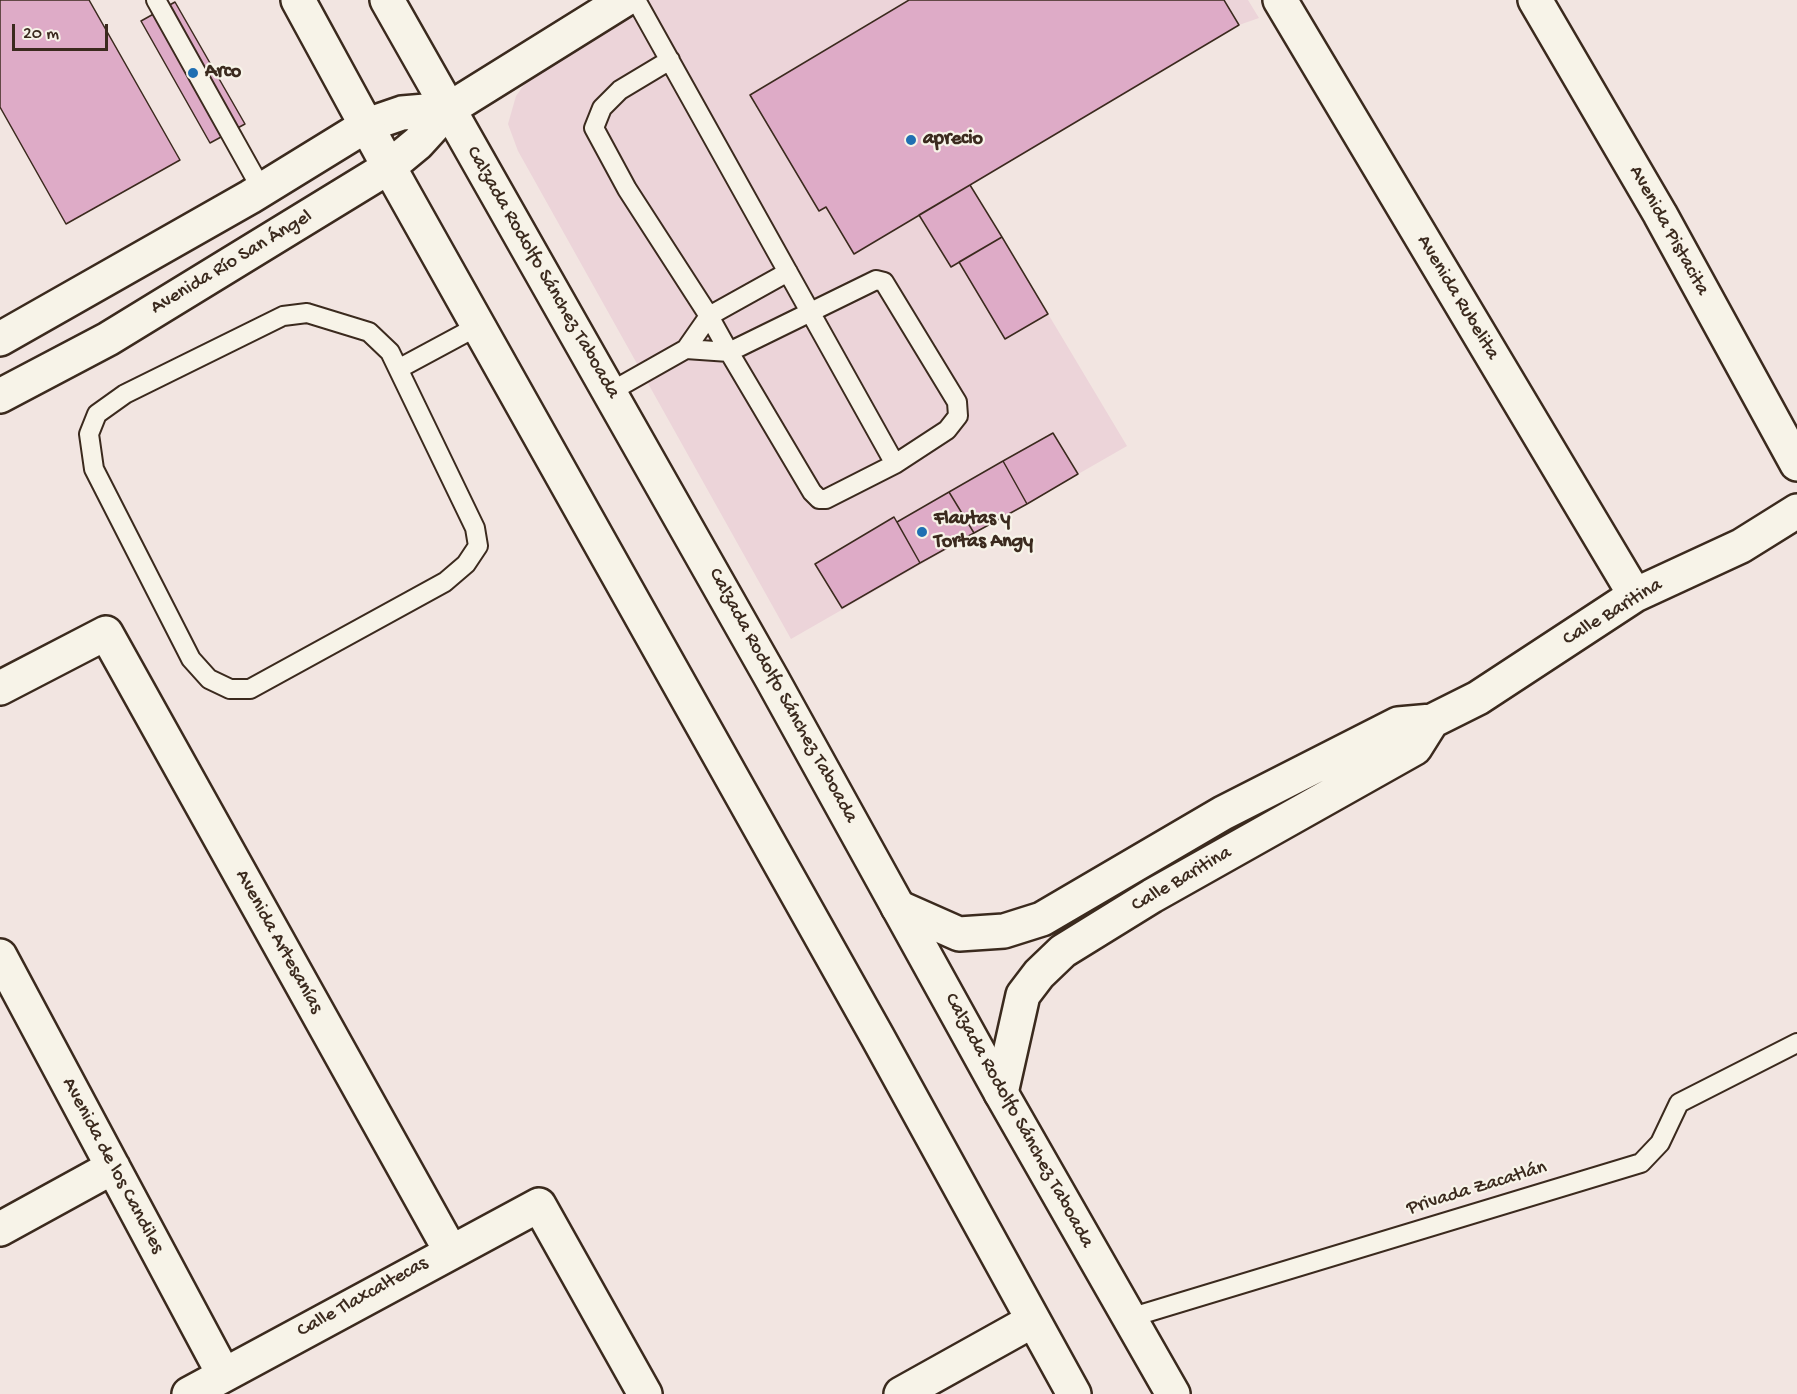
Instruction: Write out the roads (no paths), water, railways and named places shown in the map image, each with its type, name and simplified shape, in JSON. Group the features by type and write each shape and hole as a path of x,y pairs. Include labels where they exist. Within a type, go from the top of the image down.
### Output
{"street":[{"path":"298,0 388,167 871,1026 1074,1394"},
{"name":"Calzada Rodolfo Sánchez Taboada","path":"387,0 610,392 1001,1093 1173,1394"},
{"name":"Avenida Río San Ángel","path":"0,396 108,339 388,167 418,143 449,109 624,0"},
{"name":"Avenida Rubelita","path":"1280,0 1635,595"},
{"name":"Avenida Pistacita","path":"1535,0 1660,214 1797,464"},
{"name":"Avenida Río San Ángel","path":"0,339 262,190 367,125 402,113 449,109"},
{"path":"81,294 108,339"},
{"name":"Calle Baritina","path":"898,907 959,934 1004,931 1042,919 1223,813 1398,724 1432,721 1478,698 1635,595 1741,546 1797,511"},
{"name":"Avenida Artesanías","path":"0,688 106,633 450,1250"},
{"name":"Calle Baritina","path":"1001,1093 1023,995 1039,974 1064,951 1239,847 1415,748 1432,721"},
{"name":"Avenida de los Candiles","path":"2,963 224,1375"},
{"path":"0,1229 113,1167"},
{"name":"Calle Tlaxcaltecas","path":"189,1394 450,1250 539,1205 645,1394"},
{"path":"901,1394 1032,1321"}],"lane":[{"path":"156,0 262,190"},
{"path":"636,0 895,464"},
{"path":"670,60 620,90 602,108 594,128 627,189 709,316 729,352 812,492 819,499 826,499 895,464 947,430 958,416 957,402 884,282 876,280 809,310 729,352 686,349"},
{"path":"610,392 686,349 709,316 788,272"},
{"path":"307,313 369,332 390,351 399,368 475,528 478,546 466,564 445,582 250,689 230,689 209,679 191,659 94,470 89,434 97,414 125,394 283,316 307,313"},
{"path":"399,368 478,326"},
{"path":"1223,813 1239,847"},
{"name":"Privada Zacatlán","path":"1129,1318 1641,1163 1660,1143 1679,1103 1797,1043"}],"place":[{"name":"Arco","path":"193,73"},
{"name":"aprecio","path":"911,140"},
{"name":"Flautas y Tortas Angy","path":"922,532"}]}
